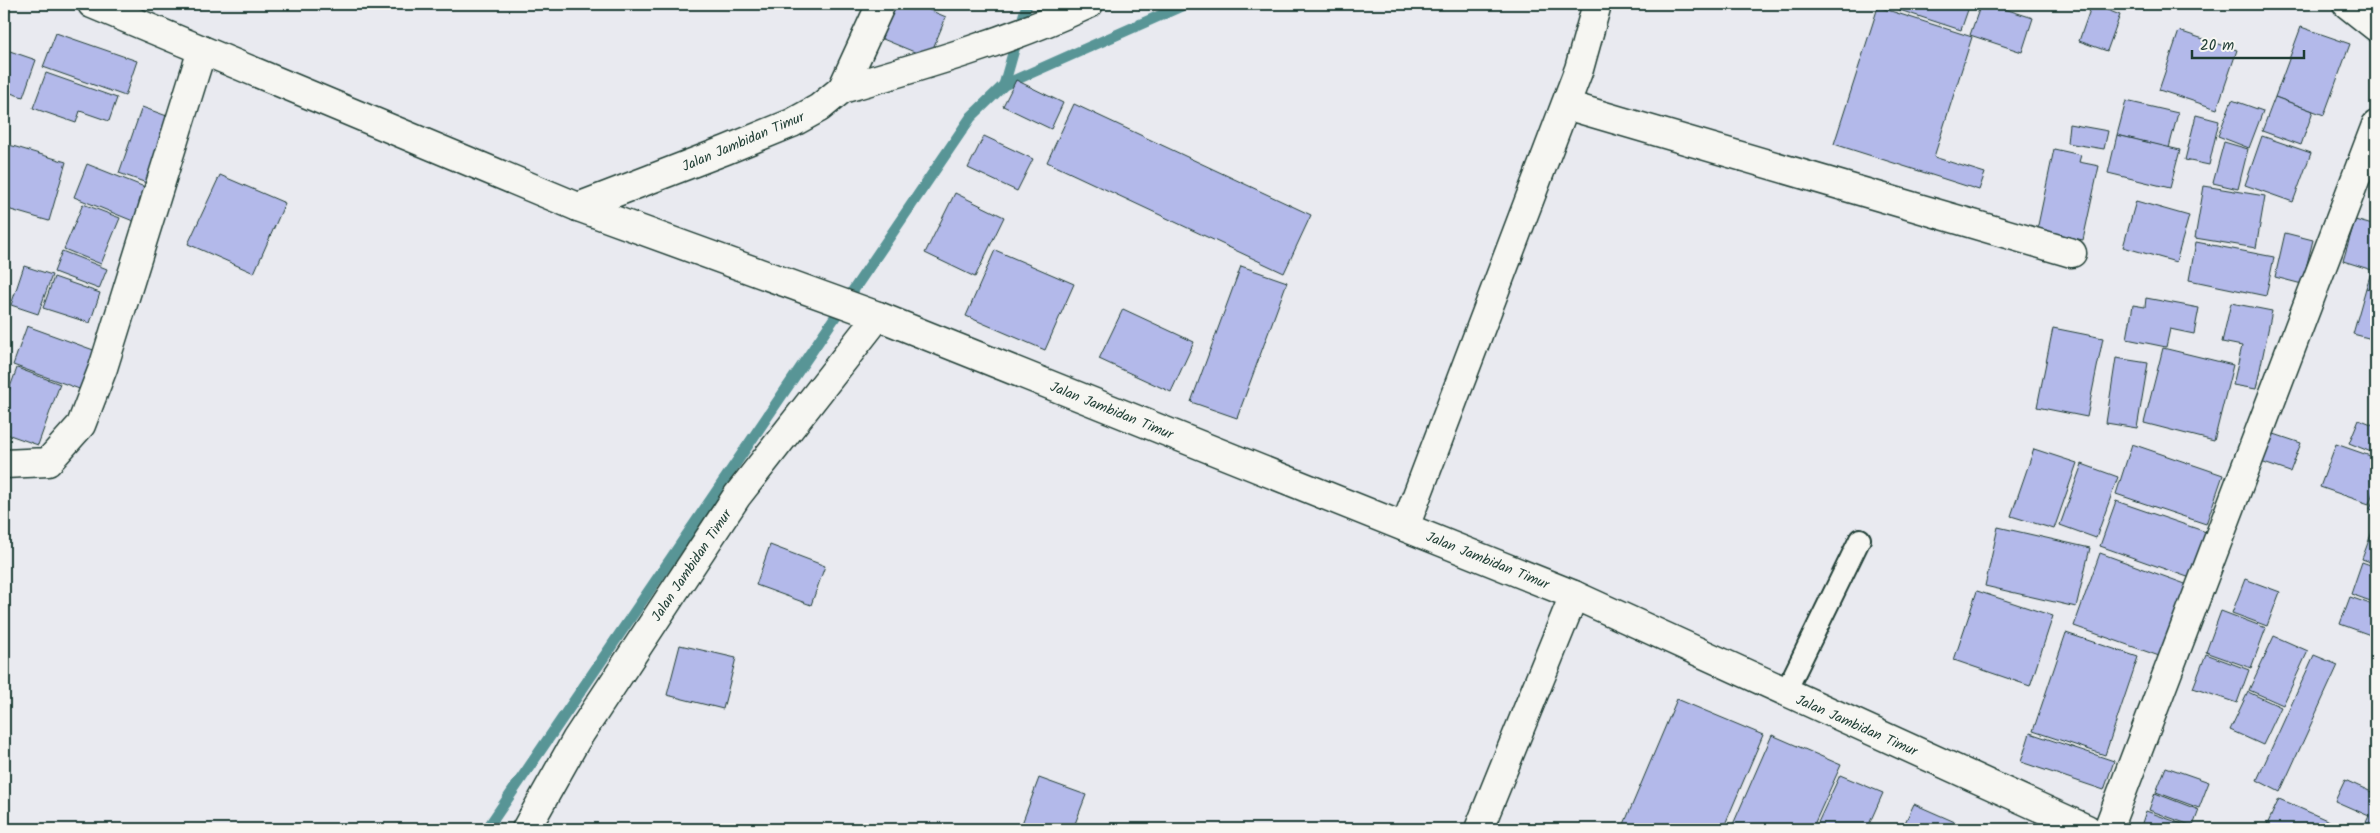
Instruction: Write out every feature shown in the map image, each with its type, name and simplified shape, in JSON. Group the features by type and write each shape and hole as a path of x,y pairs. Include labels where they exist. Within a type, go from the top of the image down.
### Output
{"street":[{"path":"92,4 578,207 867,312"},
{"name":"Jalan Jambidan Timur","path":"578,207 792,122 819,108 842,89 881,4"},
{"path":"842,89 966,53 1054,20 1089,4"},
{"path":"1405,527 1566,105 1579,69 1597,4"},
{"path":"2347,4 2376,27"},
{"path":"4,464 48,462 81,425 102,368 202,50"},
{"path":"1566,105 2072,253"},
{"path":"2108,829 2376,125"},
{"name":"Jalan Jambidan Timur","path":"526,829 576,740 737,496 867,312 1574,595 2087,829"},
{"path":"1479,829 1574,595"}],"lane":[{"path":"1785,692 1860,539"}],"building":[{"path":"892,4 915,4 946,17 929,58 878,37"},
{"path":"1881,4 1970,4 1961,30"},
{"path":"1981,4 1989,4 2033,18 2022,52 1970,35"},
{"path":"2092,4 2120,15 2107,51 2079,41"},
{"path":"1878,7 1972,37 1934,157 1985,173 1979,190 1834,144"},
{"path":"2301,27 2350,44 2324,115 2275,97"},
{"path":"2179,31 2237,50 2217,109 2159,90"},
{"path":"56,33 137,61 125,96 43,67"},
{"path":"4,49 36,60 23,97 4,91"},
{"path":"46,73 117,98 109,121 80,111 76,123 33,108"},
{"path":"1016,80 1063,103 1051,129 1003,106"},
{"path":"2275,97 2313,111 2301,145 2262,131"},
{"path":"2232,100 2263,111 2249,148 2218,136"},
{"path":"2126,101 2178,113 2169,148 2117,135"},
{"path":"1074,104 1311,215 1284,273 1047,162"},
{"path":"142,107 178,120 155,186 119,173"},
{"path":"2196,115 2219,121 2209,165 2185,160"},
{"path":"2069,124 2108,131 2104,149 2067,143"},
{"path":"2117,135 2180,150 2170,188 2108,173"},
{"path":"984,136 1033,159 1017,191 968,168"},
{"path":"2262,136 2311,153 2293,202 2245,185"},
{"path":"2224,142 2248,149 2238,189 2213,183"},
{"path":"6,144 66,162 49,221 4,208"},
{"path":"2054,149 2081,155 2079,162 2099,166 2083,240 2037,230"},
{"path":"87,164 157,192 143,225 74,197"},
{"path":"220,175 285,203 254,273 188,244"},
{"path":"2204,186 2265,196 2256,248 2195,238"},
{"path":"955,193 1004,217 975,277 925,253"},
{"path":"2136,201 2189,216 2176,262 2123,247"},
{"path":"83,204 120,218 101,264 64,249"},
{"path":"2355,220 2376,226 2376,291 2366,288 2372,270 2343,261"},
{"path":"2285,233 2313,240 2302,284 2275,277"},
{"path":"2196,242 2274,257 2266,296 2189,280"},
{"path":"995,250 1074,284 1045,350 966,316"},
{"path":"62,251 107,269 99,289 54,272"},
{"path":"24,266 52,275 38,314 11,305"},
{"path":"1241,266 1287,282 1237,418 1191,402"},
{"path":"54,277 100,293 90,323 43,308"},
{"path":"2366,288 2376,291 2376,340 2353,334"},
{"path":"2146,298 2199,308 2194,334 2170,329 2166,347 2127,339 2133,305 2145,307"},
{"path":"2231,303 2272,311 2256,389 2233,385 2242,346 2222,342"},
{"path":"1123,309 1194,342 1171,392 1099,359"},
{"path":"27,326 99,352 85,391 13,365"},
{"path":"2053,328 2103,338 2087,417 2037,407"},
{"path":"2163,348 2233,365 2214,441 2144,423"},
{"path":"2116,358 2148,363 2137,428 2106,423"},
{"path":"17,368 60,384 38,445 4,433 4,404"},
{"path":"2359,419 2376,426 2376,454 2349,443"},
{"path":"2271,433 2301,443 2290,472 2261,462"},
{"path":"2132,444 2223,475 2206,524 2116,494"},
{"path":"2336,444 2376,458 2376,484 2369,504 2320,487"},
{"path":"2034,449 2077,463 2054,529 2011,516"},
{"path":"2082,464 2118,477 2096,538 2060,525"},
{"path":"2376,491 2376,511 2370,509"},
{"path":"2116,501 2212,534 2196,580 2100,546"},
{"path":"2376,521 2376,564 2362,559"},
{"path":"1998,527 2090,548 2076,607 1985,586"},
{"path":"770,545 825,566 811,605 756,585"},
{"path":"2100,553 2188,585 2162,657 2074,626"},
{"path":"2362,562 2376,567 2376,603 2351,594"},
{"path":"2245,579 2280,592 2267,626 2232,613"},
{"path":"1977,591 2053,616 2030,686 1954,660"},
{"path":"2350,597 2376,606 2376,637 2340,624"},
{"path":"2221,611 2266,628 2251,668 2206,652"},
{"path":"2066,633 2138,657 2105,755 2033,731"},
{"path":"2274,636 2308,651 2283,705 2249,690"},
{"path":"680,645 736,658 723,709 667,695"},
{"path":"2206,654 2249,670 2237,703 2193,688"},
{"path":"2314,655 2338,665 2280,792 2257,780"},
{"path":"2248,692 2281,707 2263,745 2230,730"},
{"path":"1677,699 1763,735 1723,829 1622,829"},
{"path":"2030,733 2114,761 2104,790 2021,762"},
{"path":"1772,735 1841,765 1812,829 1731,829"},
{"path":"2166,767 2209,782 2199,808 2156,792"},
{"path":"1840,775 1883,793 1867,829 1815,829"},
{"path":"1039,778 1086,795 1073,829 1020,829"},
{"path":"2345,780 2376,794 2376,829 2363,829 2369,816 2335,801"},
{"path":"2155,793 2199,810 2193,826 2149,810"},
{"path":"2279,799 2336,824 2334,829 2265,829"},
{"path":"1914,804 1964,826 1963,829 1902,829"},
{"path":"2146,811 2193,828 2140,829"}],"waterway":[{"path":"1004,85 1027,4"},
{"path":"487,829 971,117 1004,85 1186,4"}]}
